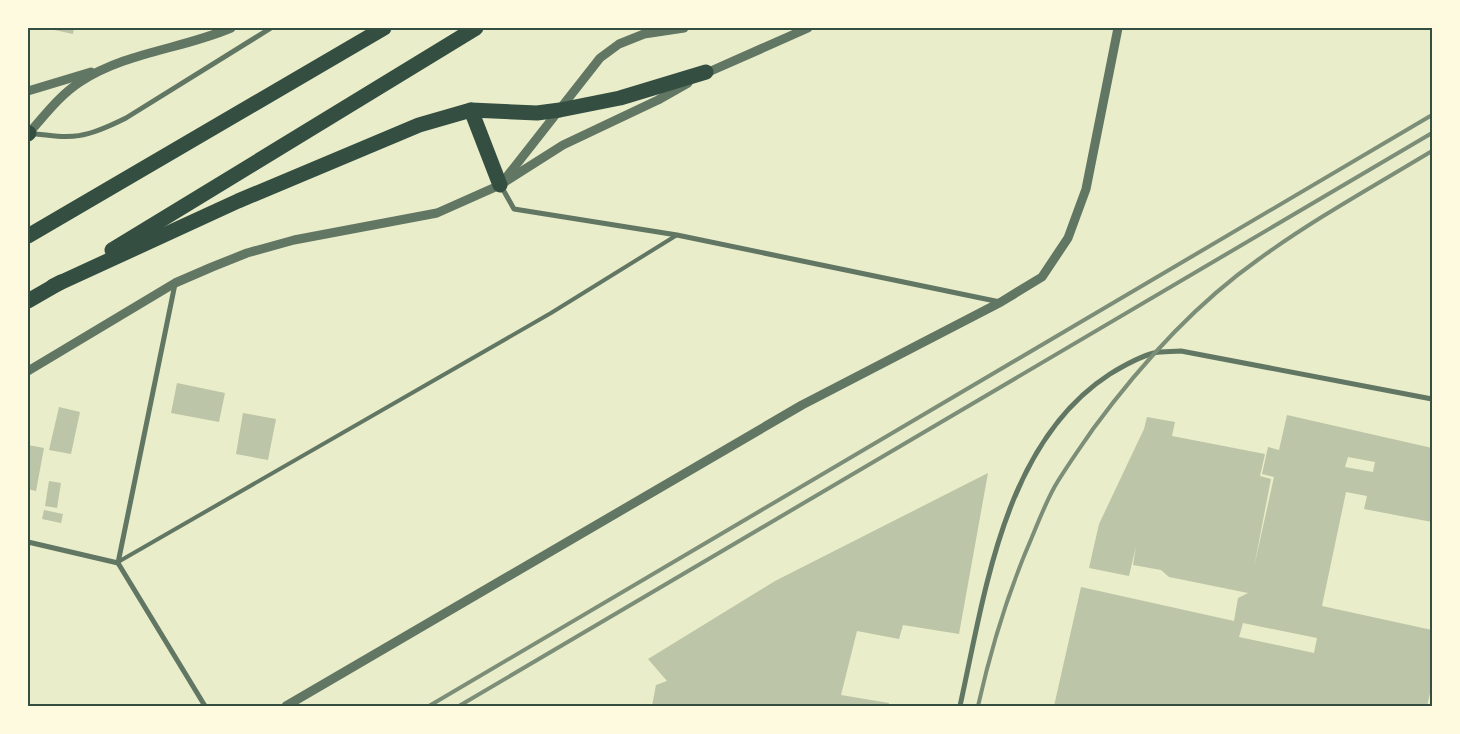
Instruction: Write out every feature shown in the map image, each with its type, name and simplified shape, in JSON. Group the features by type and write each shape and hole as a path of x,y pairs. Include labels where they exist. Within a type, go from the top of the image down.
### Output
{"highway":[{"path":"28,236 384,28"},
{"path":"28,301 476,28"},
{"path":"53,286 282,183 419,126 471,110 537,113 560,110 620,98 706,72"},
{"path":"471,110 500,185"}],"street":[{"path":"28,91 231,28"},
{"path":"28,133 67,138 86,136 126,118 271,28"},
{"path":"500,185 600,58 619,44 644,34 684,28"},
{"path":"28,371 175,283 247,253 294,240 437,213 500,185 563,145 658,100 706,72 808,28"},
{"path":"286,706 802,404 1001,302 1042,277 1068,238 1086,189 1118,28"},
{"path":"28,133 60,98 79,82 108,66"},
{"path":"500,185 514,209 677,235 1001,302"},
{"path":"175,283 118,563 205,706"},
{"path":"960,706 986,590 998,544 1012,503 1051,428 1082,395 1117,369 1154,353 1181,351 1432,399"},
{"path":"28,542 118,563"}],"lane":[{"path":"118,563 551,313 677,235"}],"building":[{"path":"45,28 74,28 73,34"},
{"path":"177,383 225,393 219,422 171,413"},
{"path":"59,407 80,412 71,454 49,450"},
{"path":"243,413 276,419 268,460 236,454"},
{"path":"1287,415 1432,448 1432,522 1364,509 1367,496 1346,492 1322,606 1432,630 1432,685 1427,706 1054,706 1081,587 1234,621 1238,598 1248,593 1169,577 1161,570 1133,565 1136,546 1129,576 1089,568 1099,524 1144,429 1147,417 1175,422 1172,436 1265,454 1260,476 1271,479 1254,567 1274,477 1262,474 1268,447 1279,450","holes":["1348,457 1375,462 1373,472 1345,467","1243,623 1317,638 1314,653 1239,637"]},
{"path":"28,445 44,448 36,491 28,489"},
{"path":"988,473 959,634 903,625 899,639 857,631 841,695 889,703 888,706 652,706 656,685 667,681 648,659 775,581"},
{"path":"49,481 61,483 57,508 45,506"},
{"path":"44,510 63,514 61,523 42,519"}],"railway":[{"path":"429,706 1432,115"},
{"path":"459,706 1432,133"},
{"path":"978,706 994,642 1008,599 1046,505 1055,486 1111,405 1169,337 1235,277 1301,230 1432,151"}]}
